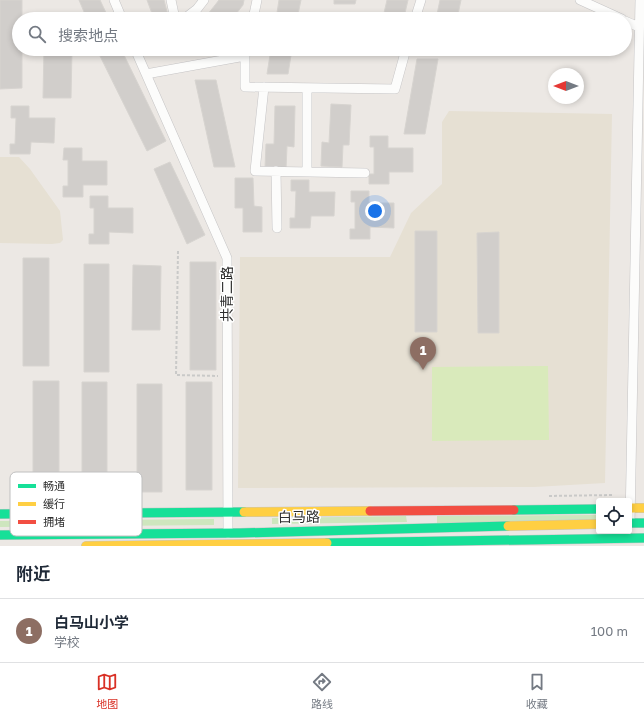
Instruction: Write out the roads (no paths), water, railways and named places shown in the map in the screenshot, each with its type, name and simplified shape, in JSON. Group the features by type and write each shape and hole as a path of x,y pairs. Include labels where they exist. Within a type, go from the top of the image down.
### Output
{"street":[{"path":"114,0 119,12"},
{"path":"171,0 174,12"},
{"path":"193,12 204,0"},
{"path":"254,12 257,0"},
{"path":"417,12 421,0"},
{"path":"580,0 607,12"},
{"path":"630,498 640,0"},
{"path":"632,24 639,27"},
{"name":"共青二路","path":"138,56 227,258 228,533"},
{"path":"146,74 232,56"},
{"path":"246,56 245,87 395,89 404,56"},
{"path":"264,87 255,171 365,173"},
{"path":"307,88 307,172"},
{"path":"276,171 278,228"},
{"path":"632,508 644,508"},
{"path":"142,513 596,509"},
{"path":"0,514 10,514"},
{"path":"632,523 644,523"},
{"name":"白马路","path":"142,534 596,524"},
{"name":"白马路","path":"0,535 10,535"},
{"name":"白马路","path":"86,546 548,543 644,538"}],"place":[{"name":"白马山小学","path":"423,370"}]}
